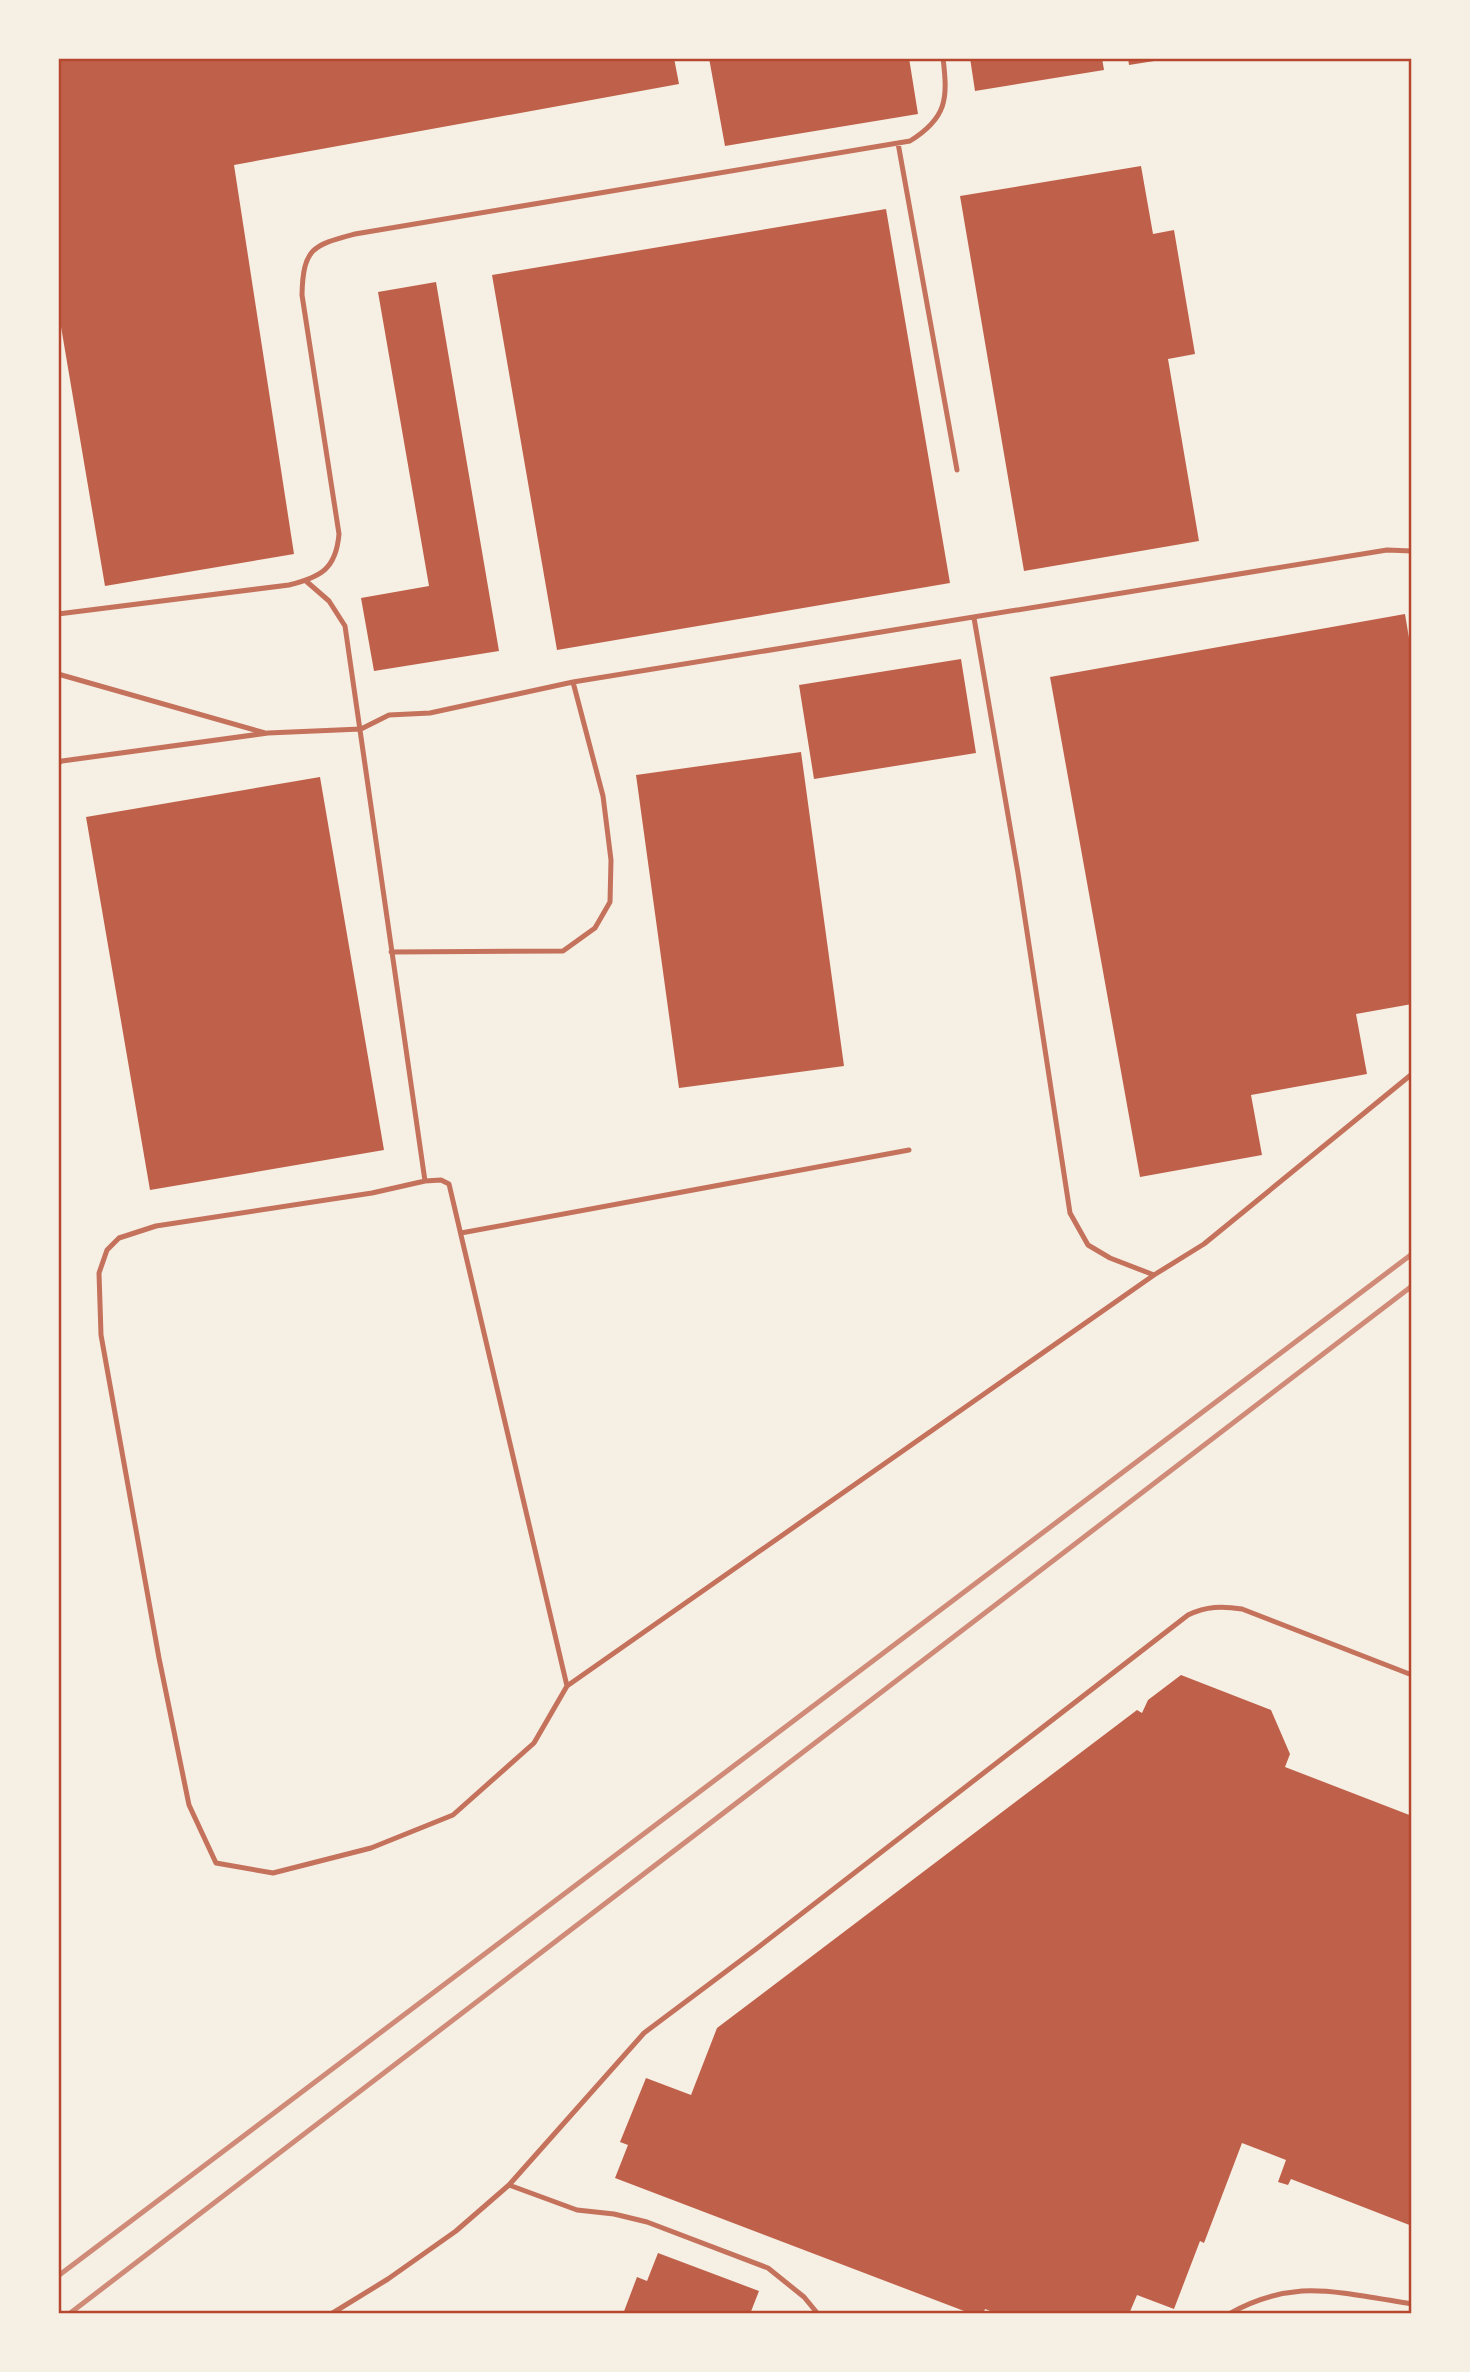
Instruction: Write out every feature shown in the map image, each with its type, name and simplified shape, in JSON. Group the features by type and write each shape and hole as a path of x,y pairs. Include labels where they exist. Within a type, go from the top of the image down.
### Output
{"lane":[{"path":"58,614 289,584 319,576 327,567 335,555 339,534 302,295 302,277 307,260 315,248 325,241 910,141 929,130 940,114 945,86 943,58"},
{"path":"898,143 957,470"},
{"path":"58,764 62,761 268,733 361,729 389,715 430,713 573,682 1387,550 1412,551"},
{"path":"306,580 329,601 345,626 425,1181"},
{"path":"974,618 1018,873 1070,1213 1088,1245 1110,1258 1154,1275"},
{"path":"58,674 268,733"},
{"path":"391,952 563,951 595,929 610,902 611,860 603,796 573,682"},
{"path":"567,1686 450,1184 441,1180 425,1181 372,1193 156,1226 119,1238 107,1250 100,1273 101,1335 159,1658 189,1805 216,1863 273,1873 371,1848 453,1815 534,1743 567,1686 1154,1275 1204,1244 1412,1074"},
{"path":"461,1233 909,1150"},
{"path":"331,2314 388,2279 456,2231 509,2185 644,2033 1188,1615 1202,1608 1222,1606 1242,1609 1412,1675"},
{"path":"509,2185 577,2210 614,2214 647,2222 768,2268 804,2297 818,2314"},
{"path":"1228,2314 1250,2302 1302,2291 1356,2295 1412,2304"}],"building":[{"path":"58,58 674,58 679,84 234,165 294,554 105,586 58,309"},
{"path":"709,58 909,58 918,114 725,146"},
{"path":"970,58 1102,58 1104,70 975,91"},
{"path":"1128,58 1167,58 1167,59 1129,65"},
{"path":"1141,166 1153,234 1174,230 1195,354 1168,359 1199,541 1024,571 960,196"},
{"path":"886,209 950,583 557,650 492,275"},
{"path":"436,282 499,651 374,671 361,598 429,586 378,292"},
{"path":"1405,614 1412,656 1412,1004 1356,1014 1367,1074 1251,1095 1262,1155 1140,1177 1050,677"},
{"path":"961,659 976,753 814,779 799,685"},
{"path":"801,752 844,1066 679,1088 636,775"},
{"path":"320,777 384,1150 150,1190 86,817"},
{"path":"1181,1675 1271,1710 1290,1754 1285,1767 1412,1816 1412,2226 1291,2179 1288,2185 1278,2182 1286,2160 1242,2143 1204,2243 1200,2241 1174,2309 1137,2295 1129,2314 998,2314 985,2309 983,2314 972,2314 615,2178 628,2145 620,2142 646,2078 691,2095 717,2028 1137,1710 1142,1713 1148,1700"},
{"path":"658,2253 759,2291 750,2314 623,2314 637,2277 647,2281"}],"railway":[{"path":"58,2276 1412,1254"},
{"path":"69,2314 1412,1286"}]}
